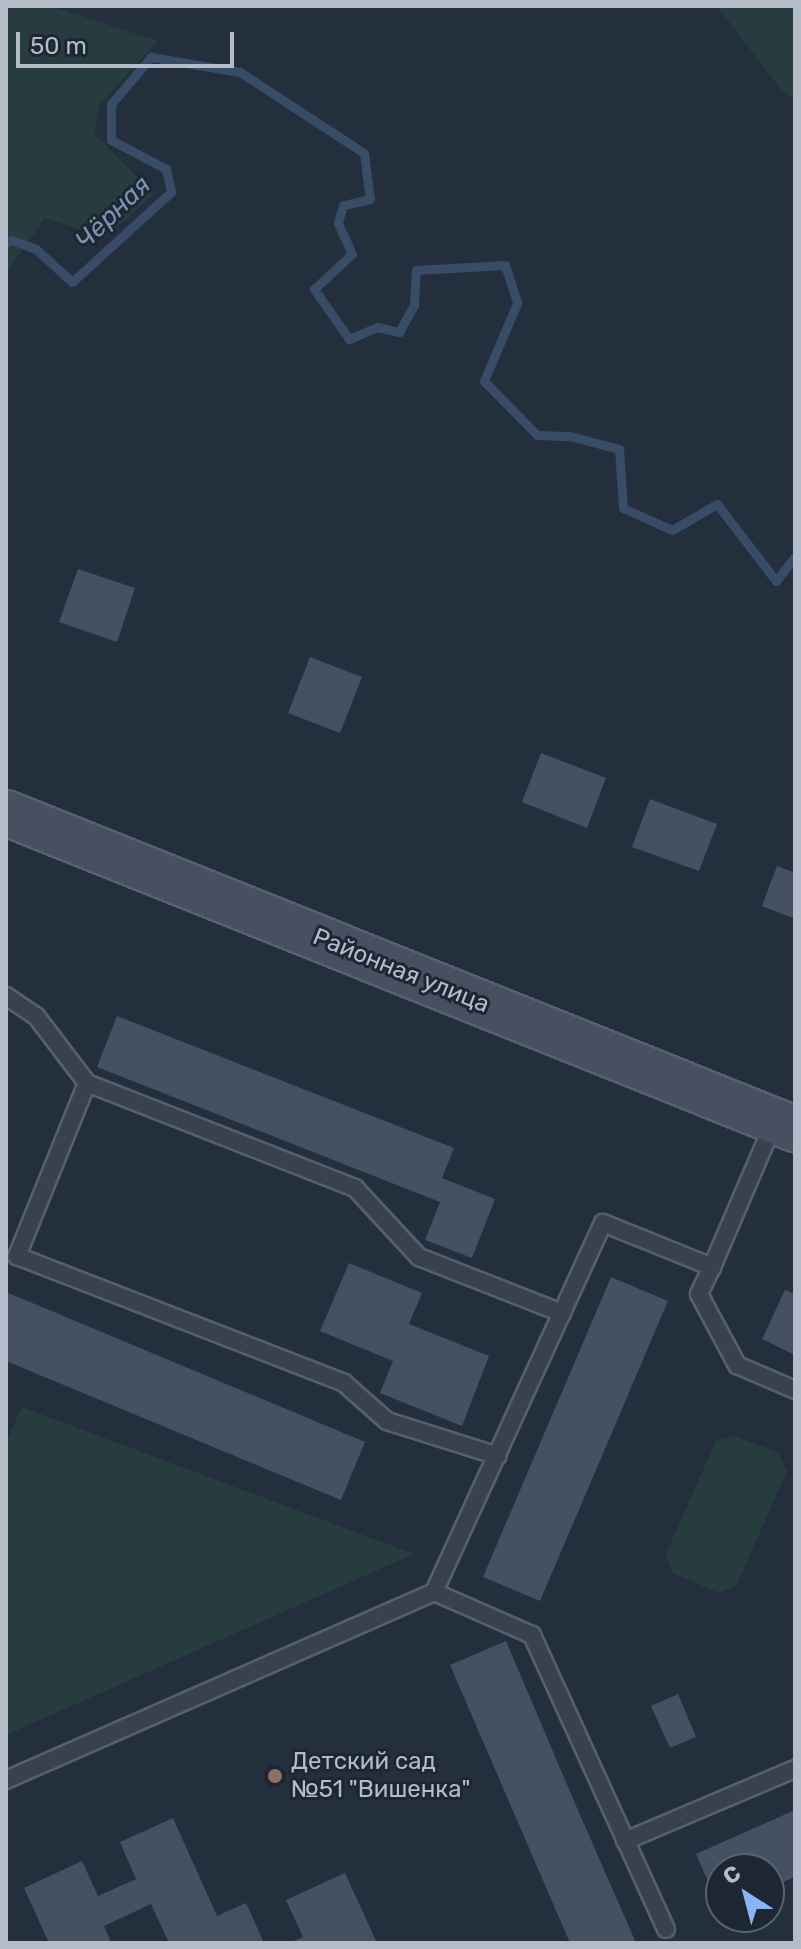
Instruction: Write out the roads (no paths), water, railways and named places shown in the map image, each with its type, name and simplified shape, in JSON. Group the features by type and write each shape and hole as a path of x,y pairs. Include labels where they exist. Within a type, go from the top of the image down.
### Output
{"main road":[{"name":"Районная улица","path":"6,813 785,1125"}],"lane":[{"path":"6,996 36,1016 87,1083 355,1188 419,1257 562,1313"},
{"path":"87,1083 17,1256 344,1383 387,1421 498,1456"},
{"path":"785,1125 699,1294 737,1365 795,1390"},
{"path":"6,1780 434,1592 603,1223 712,1267"},
{"path":"434,1592 532,1635 666,1929"},
{"path":"625,1841 795,1769"}],"waterway":[{"name":"Чёрная","path":"6,243 12,240 36,249 72,282 171,192 166,169 111,140 111,104 151,57 240,72 364,153 370,199 343,205 338,223 352,254 314,289 349,339 377,327 399,332 414,305 416,270 505,265 517,303 484,381 537,435 570,436 619,449 623,508 672,530 717,504 776,581 795,557"}],"place":[{"name":"Детский сад №51 \"Вишенка\"","path":"275,1776"}]}
